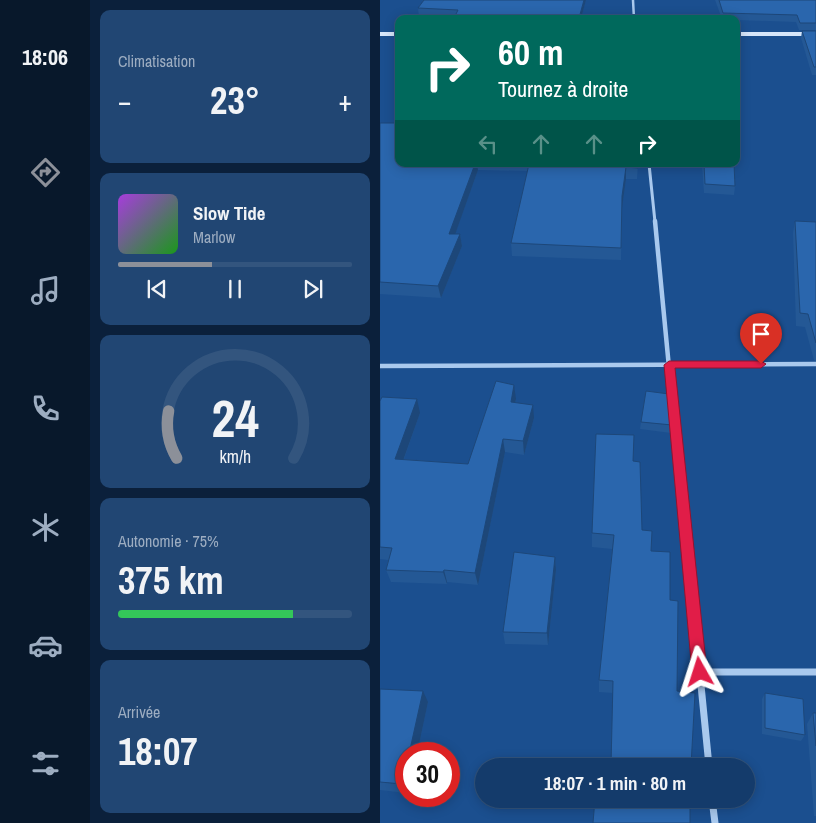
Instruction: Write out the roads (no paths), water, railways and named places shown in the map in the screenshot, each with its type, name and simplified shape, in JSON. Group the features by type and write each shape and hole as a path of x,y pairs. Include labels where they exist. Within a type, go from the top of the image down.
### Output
{"street":[{"path":"632,0 634,15"},
{"path":"380,34 395,34"},
{"path":"740,34 816,34"},
{"path":"649,167 708,758"},
{"path":"380,366 816,364"},
{"path":"700,672 816,672"},
{"path":"713,808 715,823"}]}
